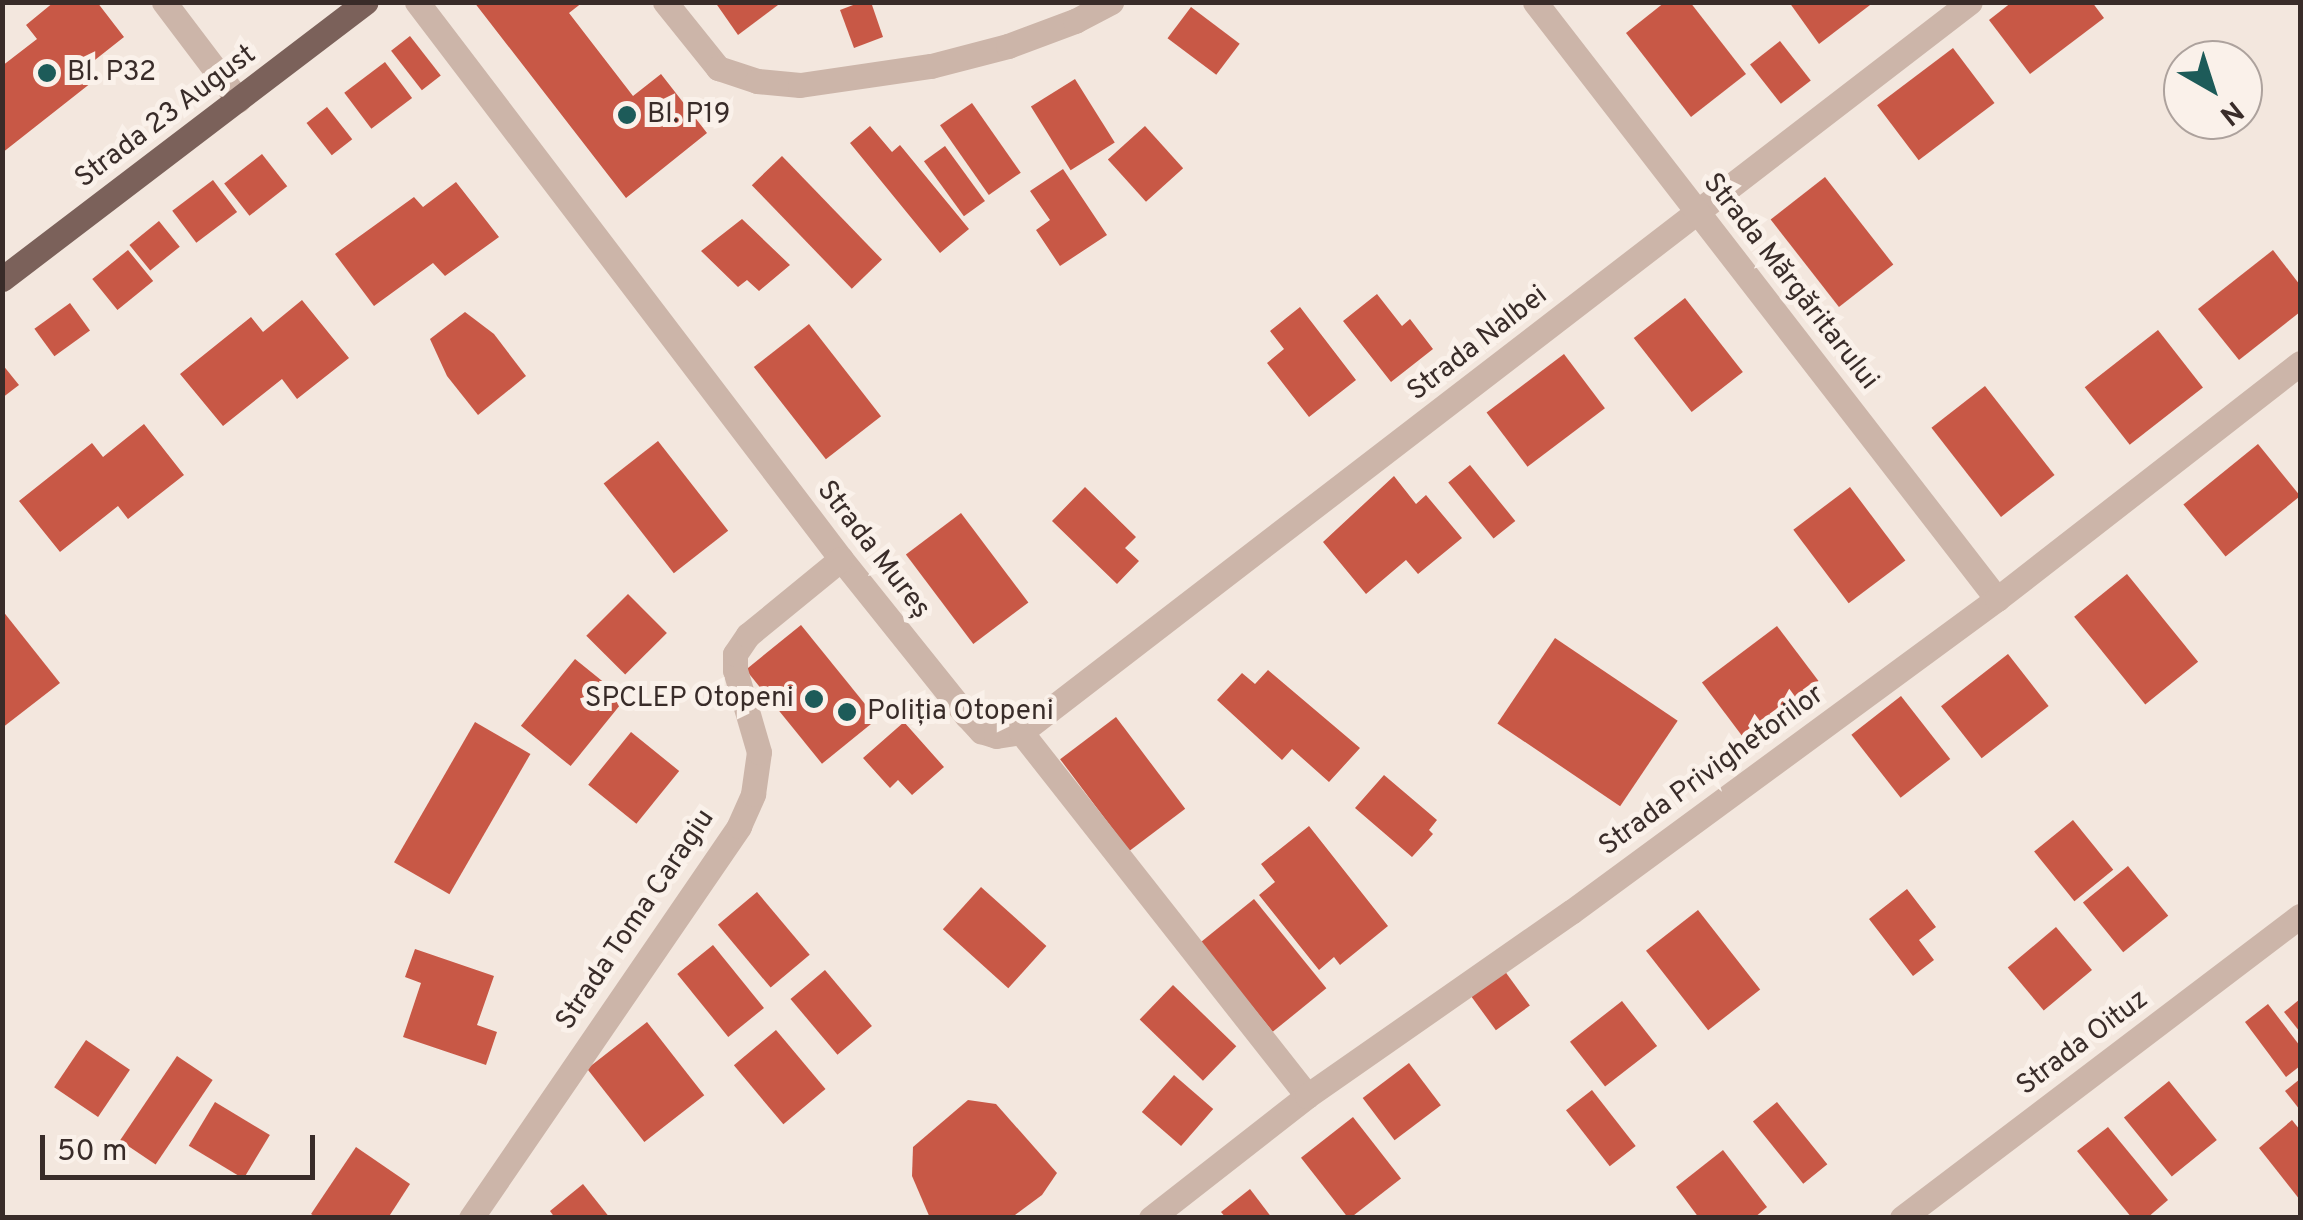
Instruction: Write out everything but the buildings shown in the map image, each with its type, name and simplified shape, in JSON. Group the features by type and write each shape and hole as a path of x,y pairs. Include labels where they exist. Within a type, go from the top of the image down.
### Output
{"main road":[{"name":"Strada 23 August","path":"2,279 366,2"}],"street":[{"path":"164,2 238,100"},
{"name":"Strada Mureș","path":"417,2 841,560 980,731 996,736 1021,732"},
{"path":"664,2 718,68 757,81 800,84 931,66 1008,46 1075,21 1110,2"},
{"name":"Strada Mărgăritarului","path":"1535,2 1997,599"},
{"name":"Strada Nalbei","path":"1021,732 1970,2"},
{"name":"Strada Privighetorilor","path":"1151,1218 1307,1096 1571,912 1997,599 2300,362"},
{"name":"Strada Toma Caragiu","path":"471,1218 754,794 760,752 735,670 735,654 748,635 841,560"},
{"path":"1021,732 1307,1096"},
{"name":"Strada Oituz","path":"1902,1218 2300,916"}],"place":[{"name":"Bl. P32","path":"47,73"},
{"name":"Bl. P19","path":"627,115"},
{"name":"SPCLEP Otopeni","path":"814,699"},
{"name":"Poliția Otopeni","path":"847,712"}]}
